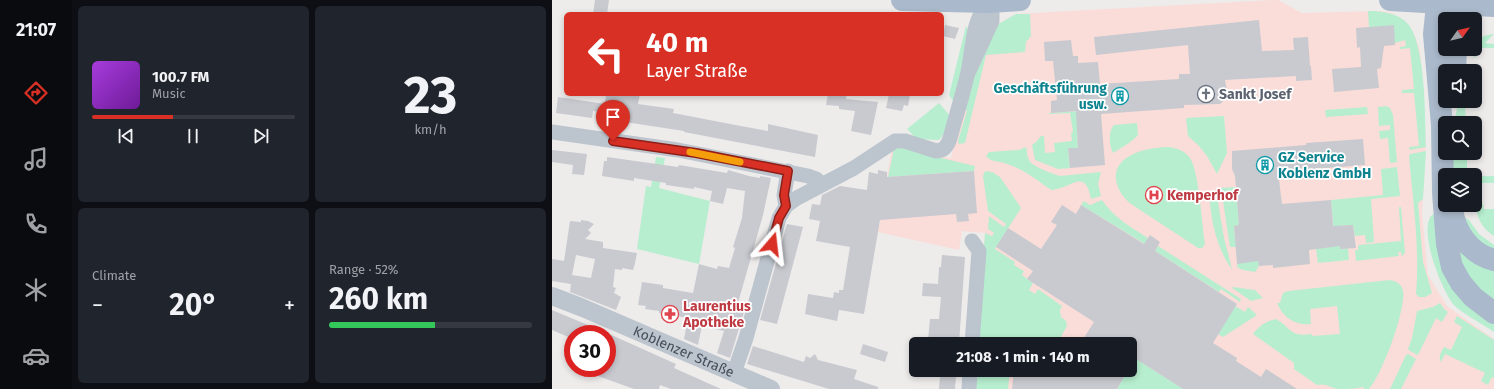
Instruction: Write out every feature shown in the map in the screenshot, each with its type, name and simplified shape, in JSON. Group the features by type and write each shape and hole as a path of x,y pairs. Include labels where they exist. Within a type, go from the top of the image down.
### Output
{"main road":[{"path":"902,0 989,2 1020,0"},
{"path":"1387,0 1415,16 1434,34"},
{"path":"1390,0 1446,5 1494,6"},
{"path":"1446,5 1439,8 1436,15 1434,34 1446,168"},
{"path":"1482,13 1494,6"},
{"path":"1449,212 1449,256 1456,275 1473,297 1494,313"},
{"path":"1453,212 1462,236 1471,247 1481,255 1494,260"}],"street":[{"path":"734,373 746,338 779,218 786,206 822,184 854,168 898,140 936,151 943,150 950,138 968,73 978,20 984,7 989,2"},
{"path":"552,132 678,150 788,171 812,177 822,184"},
{"path":"786,206 784,195 788,171"},
{"path":"972,241 978,251 972,337"},
{"name":"Koblenzer Straße","path":"552,296 771,389"},
{"path":"969,389 970,377"}],"shaded area":[{"name":"Kemperhof","path":"1278,0 1302,13 1380,11 1392,13 1408,24 1414,34 1420,50 1426,147 1422,213 1428,275 1447,306 1494,339 1494,389 974,389 975,377 1137,377 1137,337 978,337 985,233 962,231 959,250 878,232 892,147 951,158 965,98 995,26 1016,14"}],"green space":[{"path":"1368,11 1379,11 1400,17 1408,24 1414,34 1421,64 1423,82 1426,147 1410,150 1409,147 1419,146 1414,93 1402,93 1402,90 1414,89 1410,48 1400,49 1400,47 1406,46 1405,40 1395,43 1369,27"},
{"path":"1016,14 1030,14 1031,36 1026,42 1025,52 986,55 965,143 959,144 958,141 967,111 963,106 965,98 995,26"},
{"path":"966,26 971,34 954,102 949,95"},
{"path":"1494,34 1485,43 1494,44 1494,48 1482,48 1482,37"},
{"path":"939,103 950,116 947,130 939,140 917,139 907,129"},
{"path":"1386,106 1390,108 1393,115 1397,162 1390,163 1388,138 1380,139 1379,131 1390,130 1390,125 1379,126 1378,107"},
{"path":"1367,107 1368,114 1326,117 1325,110"},
{"path":"1457,108 1465,108 1466,116 1455,116"},
{"path":"1081,111 1077,127 1078,148 1068,149 1070,168 1058,169 1035,160 1032,145 1041,136 1044,136 1045,153 1055,152 1054,143 1072,141 1071,133 1073,132 1070,113 1049,113"},
{"path":"1224,116 1227,153 1217,174 1207,156 1188,136 1186,118"},
{"path":"1137,123 1138,135 1113,153 1110,138 1114,125"},
{"path":"897,145 933,156 975,166 974,171 888,177 894,148"},
{"path":"1026,147 1028,157 1034,165 1060,176 1101,172 1098,184 1101,196 1091,199 1088,189 1085,184 1081,182 1076,182 1051,190 1019,169 986,156 989,152 1019,150"},
{"path":"1160,147 1169,147 1186,153 1190,158 1196,174 1205,244 1202,248 1198,248 1131,204 1122,195 1117,184 1116,174 1119,166 1124,160 1141,151"},
{"path":"1426,151 1423,199 1418,203 1423,262 1432,293 1425,297 1419,297 1416,294 1417,242 1409,156 1410,154"},
{"path":"656,157 665,158 659,188 710,201 699,264 637,249 646,186 651,187"},
{"path":"1452,160 1467,160 1467,168 1452,168"},
{"path":"1397,167 1400,196 1371,199 1374,242 1366,243 1365,235 1355,236 1353,225 1338,226 1340,249 1348,248 1349,260 1318,263 1316,249 1335,246 1331,200 1383,195 1381,169"},
{"path":"985,171 992,172 1000,177 1021,208 995,249 1015,262 1014,265 1024,271 1022,275 1033,283 1029,290 1035,294 1038,289 1062,306 1060,310 1061,317 1066,321 1067,326 1061,337 978,337 985,233 992,236 994,233 988,229 989,216 1004,227 1006,224 988,211 983,176"},
{"path":"1482,176 1494,176 1494,183 1482,183"},
{"path":"1236,187 1239,225 1234,226 1235,241 1258,254 1259,266 1255,272 1238,268 1239,247 1230,247 1221,188"},
{"path":"1216,190 1224,238 1232,269 1227,262 1215,233 1211,213 1210,194"},
{"path":"1102,200 1117,217 1148,238 1145,244 1081,205 1084,201 1090,205"},
{"path":"1482,200 1484,209 1494,209 1494,236 1487,230 1478,217 1477,212 1482,212"},
{"path":"1399,207 1401,207 1405,253 1402,256 1401,252 1398,252 1399,256 1356,261 1355,250 1358,250 1358,245 1401,241"},
{"path":"1437,212 1442,238 1494,319 1494,332 1456,307 1448,297 1443,287 1430,251 1428,239 1430,217"},
{"path":"1465,218 1469,220 1479,234 1494,245 1494,254 1463,224"},
{"path":"1452,233 1494,266 1494,306 1467,280"},
{"path":"1158,246 1241,299 1240,302 1221,289 1219,292 1155,251"},
{"path":"1390,280 1398,283 1403,291 1401,312 1386,357 1369,389 1364,389 1363,387 1354,389 1338,389 1325,385 1317,385 1294,369 1294,363 1253,334 1263,324 1276,319 1295,333 1299,334 1312,334 1312,336 1340,334 1337,306 1310,309 1311,324 1300,324 1286,317 1277,303 1280,303 1283,293 1288,291"},
{"path":"1232,288 1255,290 1263,298 1251,301"},
{"path":"1440,303 1448,312 1442,322 1436,318 1418,355 1410,351 1408,349 1412,338 1417,311 1433,307"},
{"path":"1235,306 1245,312 1248,307 1257,315 1223,337 1218,334"},
{"path":"1457,316 1494,340 1494,378 1492,377 1488,385 1481,381 1485,373 1445,354 1441,362 1440,360 1440,354 1444,347 1451,350 1462,327 1454,322"},
{"path":"1408,354 1416,359 1401,389 1390,389 1406,355"},
{"path":"1137,359 1183,389 1117,389 1124,377 1137,377"},
{"path":"975,377 1009,377 1008,389 974,389"}],"building":[{"path":"595,0 609,0 607,12 593,12"},
{"name":"Geschäftsführung usw.","path":"1259,20 1262,51 1294,50 1293,38 1308,37 1312,80 1296,81 1296,76 1225,80 1228,97 1220,104 1184,105 1184,108 1101,114 1105,165 1070,168 1068,148 1078,148 1076,111 1051,113 1051,101 1057,100 1053,61 1045,61 1044,42 1071,40 1073,56 1078,56 1078,63 1098,62 1100,84 1179,79 1179,74 1190,74 1188,45 1096,55 1094,37"},
{"path":"945,25 959,28 955,39 944,36"},
{"path":"1394,25 1395,45 1384,46 1381,68 1377,69 1379,88 1334,92 1332,69 1361,67 1360,47 1357,48 1356,28"},
{"path":"606,96 640,96 638,104 674,109 673,113 768,131 768,124 818,135 815,157 684,131 625,122 615,122 616,114 593,111 592,118 556,113 558,97 605,104"},
{"path":"828,96 847,96 846,99 878,102 871,135 851,131 855,111 839,109 839,106 826,105"},
{"path":"889,96 910,96 908,106 904,105 902,111 886,108"},
{"path":"1363,139 1365,165 1278,172 1282,204 1331,200 1333,226 1353,225 1356,248 1340,249 1340,246 1309,250 1310,264 1273,268 1273,265 1259,266 1258,261 1237,264 1234,226 1239,225 1235,176 1232,169 1232,151 1306,145 1306,143"},
{"path":"552,150 587,154 584,175 572,174 573,165 552,162"},
{"path":"607,157 678,167 679,165 727,173 728,170 749,176 771,178 763,215 736,310 744,312 730,358 717,353 724,331 702,326 698,345 684,339 688,318 659,313 659,311 645,309 646,306 638,305 642,282 663,285 663,288 693,293 699,264 717,269 718,266 729,268 735,248 733,247 742,218 745,191 727,188 723,204 710,201 712,191 694,187 694,189 666,185 666,183 634,178 634,181 602,176 604,161 607,161"},
{"path":"878,170 887,172 887,177 974,171 977,213 968,214 969,221 957,222 956,214 880,220 864,314 839,310 837,321 805,314 808,294 833,298 834,292 839,293 839,290 843,290 850,247 816,241 820,221 809,219 812,204 820,205 822,195 840,186 867,190 869,172 878,174"},
{"name":"Kemperhof","path":"1062,205 1076,214 1081,205 1144,244 1150,235 1160,242 1155,251 1237,304 1213,343 1237,358 1236,361 1261,377 1266,369 1297,389 1183,389 1137,359 1137,337 1084,337 1094,322 1027,279 1033,271 996,247 1008,228 1041,249 1057,225 1051,222"},
{"path":"581,220 588,221 594,224 588,230 591,233 585,239 603,242 603,248 637,253 633,270 622,268 622,270 615,269 613,287 616,288 614,293 621,297 616,310 570,292 571,284 552,281 552,259 564,261 570,221 581,222","holes":["576,255 595,259 591,278 572,275"]},
{"path":"787,224 803,227 777,324 760,320"},
{"path":"942,255 965,257 959,337 928,337 930,319 939,319 941,297 922,296 923,283 938,284 939,267 941,267"},
{"path":"552,310 588,325 564,325 564,335 552,330"},
{"path":"616,337 676,364 674,368 721,389 671,389 660,385 659,389 634,389 601,377 616,377"},
{"path":"863,344 888,352 885,362 860,354"},
{"path":"753,346 804,362 806,356 810,358 815,354 818,360 857,370 854,379 878,387 878,389 829,389 747,364"},
{"path":"940,377 956,377 955,389 939,389"},
{"path":"1013,377 1124,377 1117,389 1012,389"}],"slow traffic":[{"path":"690,152 740,162"}],"place":[{"name":"Sankt Josef","path":"1206,94"},
{"name":"Geschäftsführung usw.","path":"1120,96"},
{"name":"GZ Service Koblenz GmbH","path":"1265,165"},
{"name":"Kemperhof","path":"1154,195"},
{"name":"Laurentius Apotheke","path":"670,314"}],"route":[{"path":"613,141 696,153 788,171 784,195 786,206 779,218 772,244"}]}
